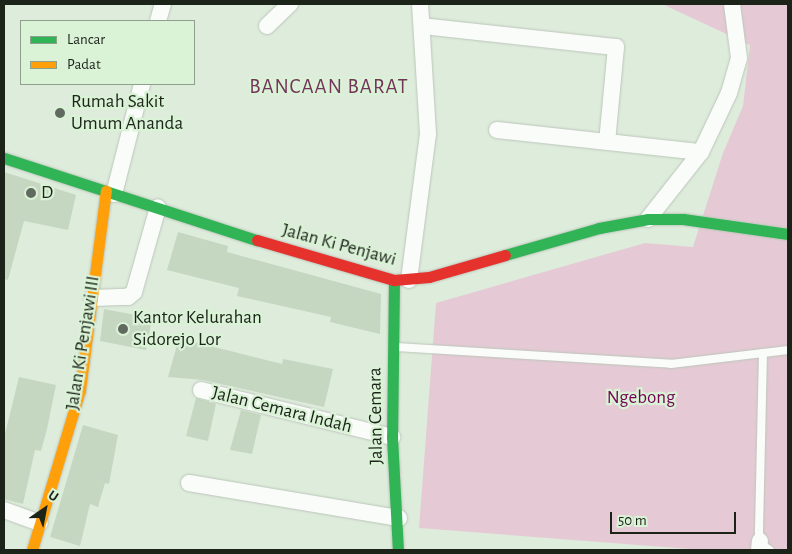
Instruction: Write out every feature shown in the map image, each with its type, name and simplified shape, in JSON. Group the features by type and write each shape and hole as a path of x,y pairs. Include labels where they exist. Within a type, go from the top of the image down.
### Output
{"street":[{"path":"158,20 163,4"},
{"path":"267,26 290,4"},
{"path":"402,280 428,134 420,4"},
{"path":"648,219 701,152 729,93 738,58 732,4"},
{"path":"422,26 616,47 607,142"},
{"path":"110,192 142,85"},
{"path":"497,130 701,152"},
{"name":"Jalan Ki Penjawi","path":"4,158 349,270 402,280 459,269 599,228 648,219 683,219 788,234"},
{"name":"Jalan Ki Penjawi III","path":"32,550 80,390 92,298 110,192"},
{"path":"92,298 128,297 134,292 158,207"},
{"name":"Jalan Cemara","path":"398,550 399,518 392,437 392,347 402,280"},
{"name":"Jalan Cemara Indah","path":"201,390 392,437"},
{"path":"189,483 399,518"},
{"path":"4,510 40,523"}],"lane":[{"path":"392,347 662,364 788,350"},
{"path":"763,353 763,547"}],"green space":[{"name":"Ngebong","path":"662,4 788,4 788,550 703,550 419,528 436,303 645,243 693,247 723,153 743,106 750,45"}],"building":[{"path":"4,172 76,195 68,230 24,221 8,280 4,279"},
{"path":"178,232 228,246 227,252 381,294 380,334 330,322 331,317 237,296 239,288 167,270"},
{"name":"Kantor Kelurahan Sidorejo Lor","path":"104,309 152,318 146,350 100,341"},
{"path":"179,338 282,364 283,359 333,369 324,407 203,380 168,377"},
{"path":"19,377 56,385 41,451 35,450 23,504 4,499 4,438"},
{"path":"196,398 216,404 208,441 186,436"},
{"path":"241,410 261,415 252,454 230,450"},
{"path":"83,425 118,435 109,484 105,483 98,507 90,504 80,546 50,537"}],"traffic: fast":[{"path":"4,158 257,240"},
{"path":"505,255 599,228 648,219 683,219 788,234"},
{"path":"394,280 392,437 398,550"}],"traffic: slow":[{"path":"32,550 80,390 106,191"}],"traffic: jam":[{"path":"257,240 394,280 429,277 505,255"}],"place":[{"name":"Rumah Sakit Umum Ananda","path":"60,113"},
{"name":"D","path":"31,193"},
{"name":"Kantor Kelurahan Sidorejo Lor","path":"123,329"}],"district":[{"name":"BANCAAN BARAT","path":"329,87"}]}
